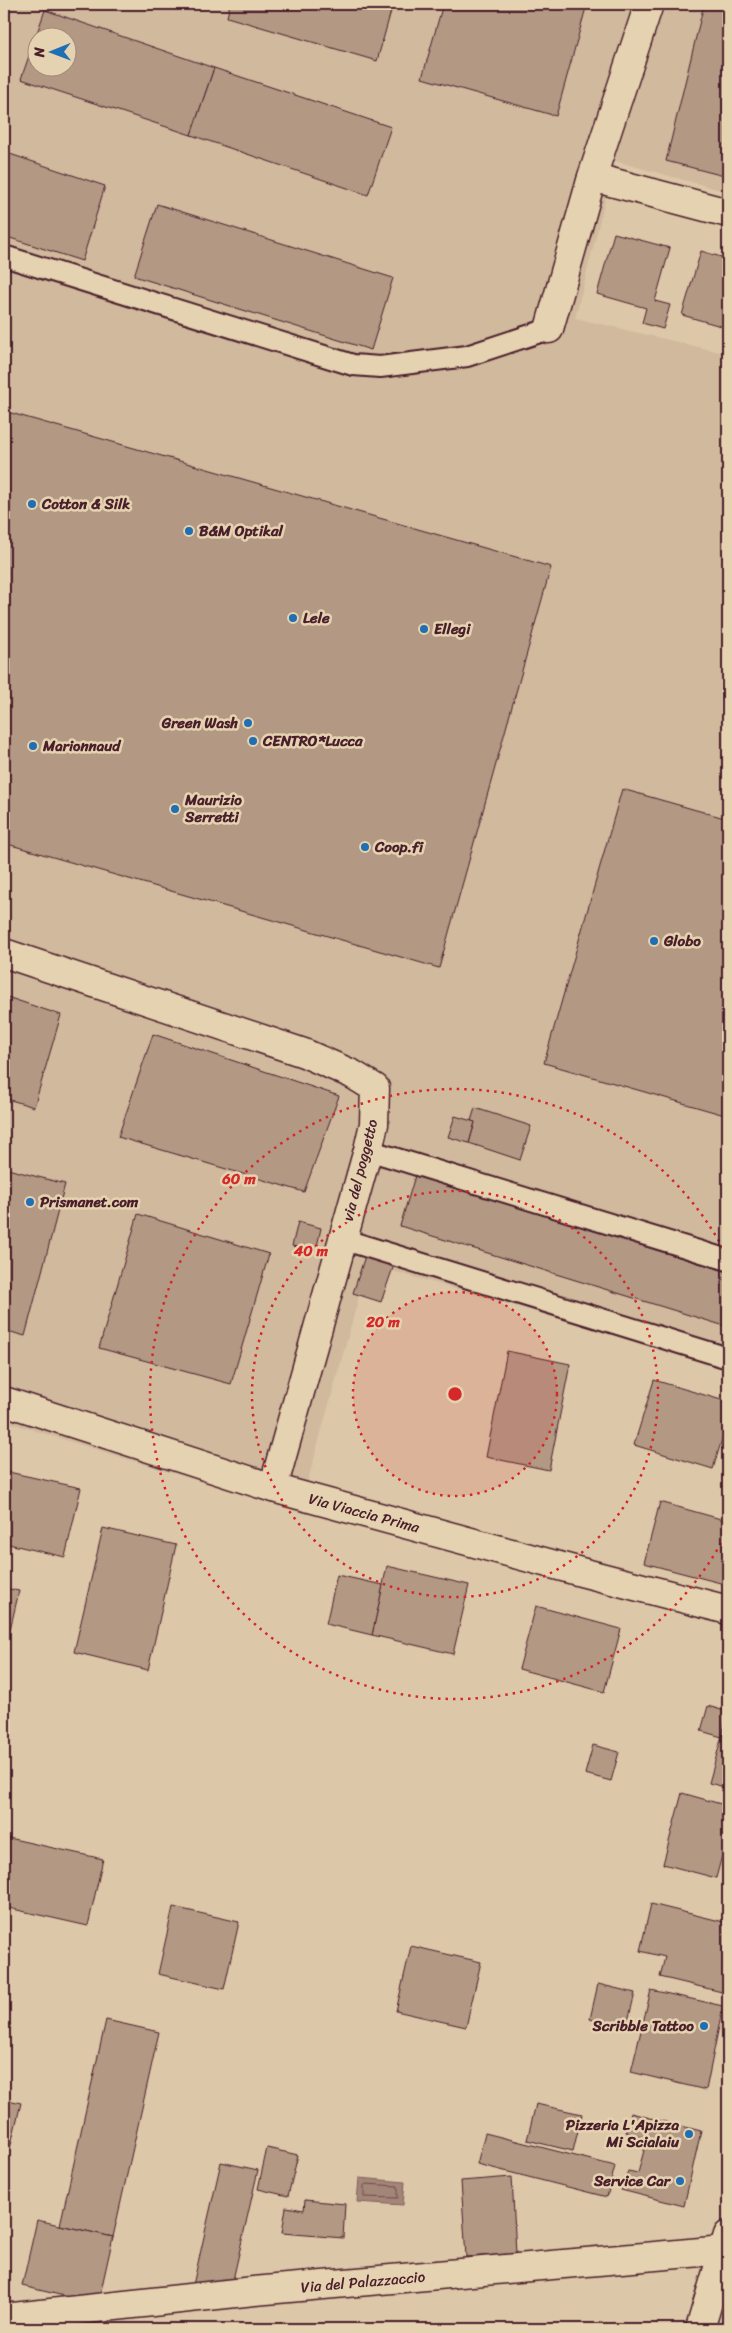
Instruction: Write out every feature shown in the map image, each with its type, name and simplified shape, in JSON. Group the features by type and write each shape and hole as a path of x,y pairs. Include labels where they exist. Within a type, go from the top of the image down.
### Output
{"street":[{"path":"549,329 592,177 649,4"},
{"path":"592,177 728,214"},
{"name":"via del poggetto","path":"4,953 304,1052 352,1074 375,1088 374,1124 368,1150 272,1488"},
{"name":"Via Viaccia Prima","path":"4,1401 272,1488 728,1610"},
{"path":"700,2329 726,2243"},
{"name":"Via del Palazzaccio","path":"6,2321 254,2291 726,2243"}],"lane":[{"path":"4,256 354,366 380,368 467,356 549,329"},
{"path":"368,1150 728,1260"},
{"path":"342,1239 728,1358"}],"shaded area":[{"path":"4,4 728,4 728,192 615,161 575,318 728,354 728,1367 368,1264 299,1512 4,1421"}],"water":[{"path":"359,2178 405,2182 403,2205 357,2202"}],"building":[{"path":"230,4 393,4 377,61 227,17"},
{"path":"443,4 587,4 556,116 422,78"},
{"path":"704,4 728,6 728,177 666,161"},
{"path":"45,10 214,68 191,135 21,79 28,59 28,78 78,78 78,28 39,28"},
{"path":"214,68 391,127 368,195 191,135"},
{"path":"4,152 105,186 82,261 4,236"},
{"path":"157,204 393,278 371,350 134,276"},
{"path":"614,233 670,248 655,301 670,305 663,329 642,323 646,308 597,294"},
{"path":"701,251 728,259 728,328 682,315"},
{"name":"CENTRO*Lucca","path":"4,411 551,567 439,968 4,843"},
{"name":"Globo","path":"622,789 728,819 728,1116 544,1063"},
{"path":"4,996 61,1015 34,1107 4,1098"},
{"path":"153,1034 339,1096 304,1192 118,1137"},
{"path":"475,1108 531,1126 520,1160 469,1143 475,1122 471,1121"},
{"path":"455,1116 475,1122 469,1143 448,1137"},
{"path":"4,1168 65,1184 25,1336 4,1330"},
{"path":"415,1176 728,1272 728,1327 400,1226"},
{"path":"138,1214 269,1254 231,1384 99,1348"},
{"path":"298,1222 321,1228 316,1251 292,1246"},
{"path":"366,1253 395,1262 381,1302 353,1293"},
{"path":"507,1351 570,1364 549,1470 486,1457"},
{"path":"654,1380 728,1402 728,1419 713,1469 634,1445"},
{"path":"4,1471 81,1488 65,1557 4,1543"},
{"path":"660,1502 728,1521 728,1585 644,1563"},
{"path":"103,1528 176,1545 148,1670 74,1652"},
{"path":"387,1566 469,1585 453,1654 372,1635"},
{"path":"337,1575 383,1585 372,1635 326,1624"},
{"path":"4,1588 19,1591 6,1647 4,1646"},
{"path":"536,1606 621,1629 604,1692 519,1669"},
{"path":"708,1706 728,1712 722,1737 701,1731"},
{"path":"728,1714 728,1788 709,1783"},
{"path":"593,1745 619,1752 611,1781 585,1774"},
{"path":"682,1793 728,1806 728,1833 716,1878 663,1864"},
{"path":"4,1837 103,1859 88,1926 4,1907"},
{"path":"651,1904 728,1923 728,1985 726,1993 660,1977 665,1957 640,1951"},
{"path":"173,1907 239,1922 224,1989 158,1974"},
{"path":"411,1946 481,1962 466,2027 396,2011"},
{"path":"598,1984 635,1993 626,2029 590,2019"},
{"path":"651,1990 723,2006 706,2090 631,2072"},
{"path":"106,2020 159,2032 113,2237 60,2225"},
{"path":"4,2099 21,2103 5,2169 4,2169"},
{"path":"536,2104 582,2114 573,2151 527,2140"},
{"path":"631,2113 701,2131 684,2206 621,2190 628,2171 638,2173 647,2139 626,2132"},
{"path":"485,2133 615,2166 607,2197 477,2164"},
{"path":"267,2148 298,2155 288,2196 258,2189"},
{"path":"221,2162 258,2170 230,2293 193,2285"},
{"path":"512,2177 516,2254 466,2257 461,2181"},
{"path":"305,2200 345,2204 343,2238 282,2233 286,2207 304,2210"},
{"path":"37,2220 113,2237 98,2304 22,2286"}],"place":[{"name":"Cotton & Silk","path":"32,504"},
{"name":"B&M Optikal","path":"189,531"},
{"name":"Lele","path":"293,618"},
{"name":"Ellegi","path":"424,629"},
{"name":"Green Wash","path":"248,723"},
{"name":"CENTRO*Lucca","path":"253,741"},
{"name":"Marionnaud","path":"33,746"},
{"name":"Maurizio Serretti","path":"175,809"},
{"name":"Coop.fi","path":"365,847"},
{"name":"Globo","path":"654,941"},
{"name":"Prismanet.com","path":"30,1202"},
{"name":"Scribble Tattoo","path":"704,2026"},
{"name":"Pizzeria L'Apizza Mi Scialaiu","path":"689,2134"},
{"name":"Service Car","path":"680,2181"}]}
